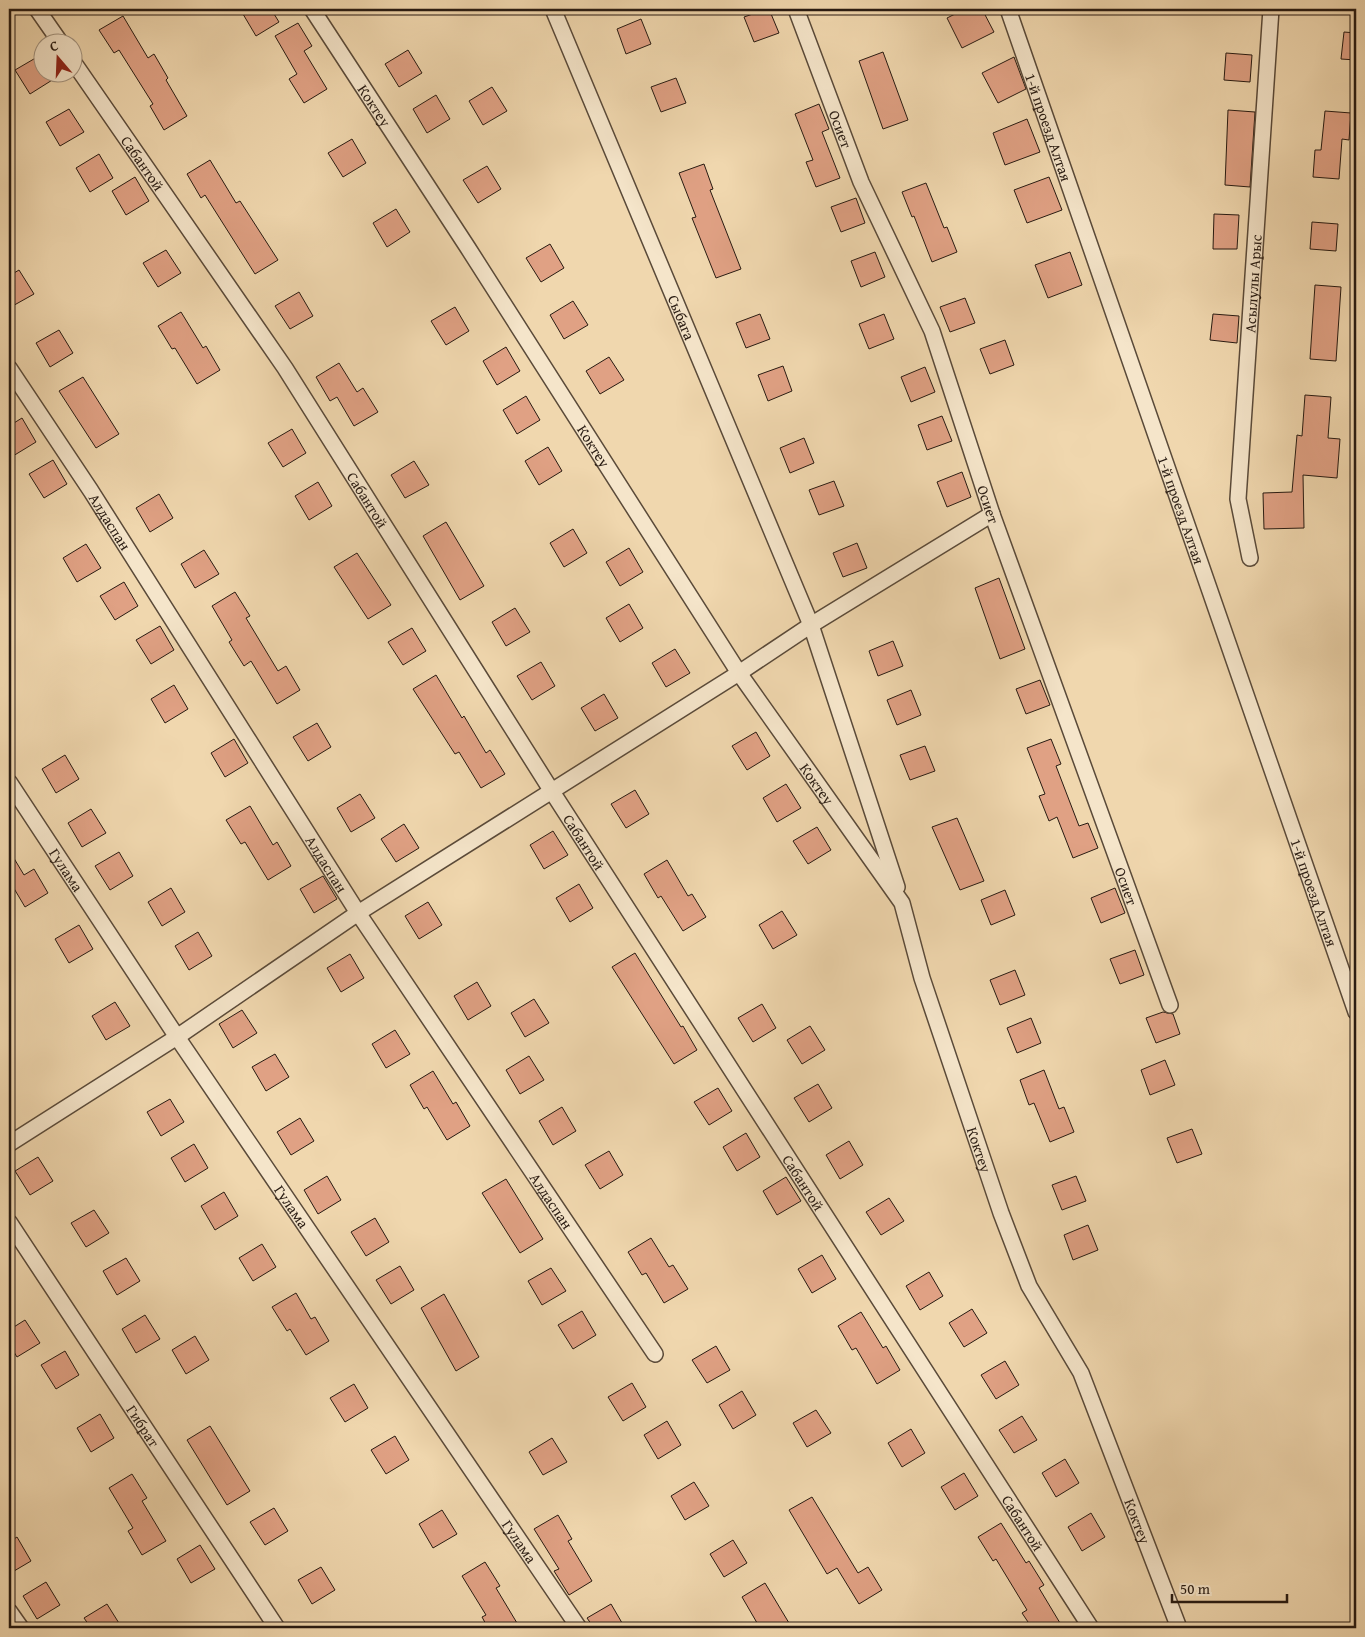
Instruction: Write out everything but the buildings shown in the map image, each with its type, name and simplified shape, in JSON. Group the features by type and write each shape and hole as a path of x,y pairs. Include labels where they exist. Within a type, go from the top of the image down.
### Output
{"street":[{"path":"37,9 53,32"},
{"name":"Коктеу","path":"312,9 474,256 739,673 902,902 922,978 1004,1222 1029,1286 1081,1373 1179,1628"},
{"name":"Сыбага","path":"553,9 811,625 902,902"},
{"name":"Осиет","path":"796,9 861,182 932,331 992,514 1170,1005"},
{"name":"1-й проезд Алтая","path":"1008,9 1356,1012"},
{"name":"Асылулы Арыс","path":"1250,558 1238,499 1271,9"},
{"name":"Сабантой","path":"82,74 285,368 551,790 1091,1628"},
{"name":"Алдаспан","path":"9,368 91,491 358,913 655,1354"},
{"path":"9,1144 177,1037 358,913 739,673 811,625 992,514"},
{"name":"Гулама","path":"9,782 177,1037 579,1628"},
{"name":"Гибрат","path":"9,1222 277,1628"},
{"path":"9,1610 21,1628"}]}
